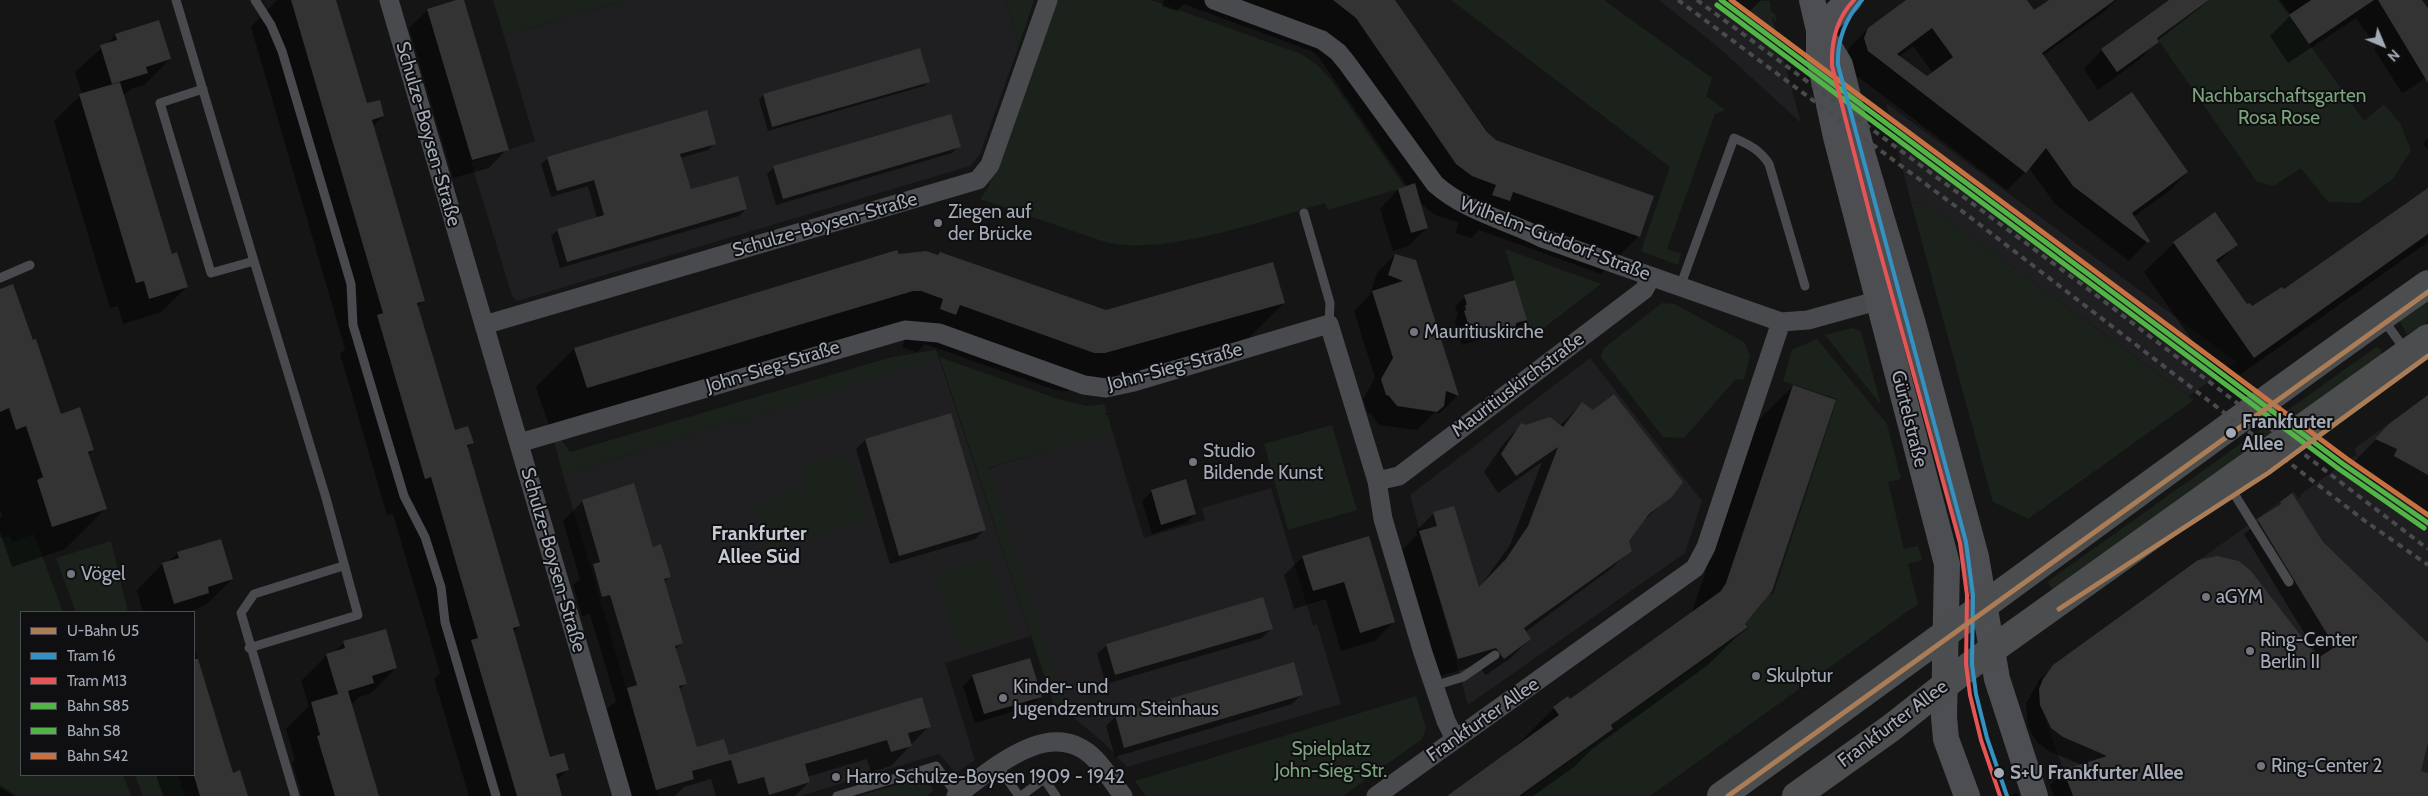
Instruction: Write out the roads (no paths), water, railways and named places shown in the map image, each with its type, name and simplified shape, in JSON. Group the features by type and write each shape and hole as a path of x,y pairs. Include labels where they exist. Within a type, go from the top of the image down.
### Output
{"main road":[{"name":"Gürtelstraße","path":"1812,0 1819,30 1819,57 1836,137 1880,300 1947,564 1948,594 1944,686 1946,739 1968,796"},
{"path":"1819,30 1849,0"},
{"name":"Gürtelstraße","path":"1819,30 1840,65 1863,156 1913,324 1974,550 1991,650 2005,710 2034,796"},
{"path":"1721,796 1945,635 2216,434 2428,284"},
{"name":"Frankfurter Allee","path":"1796,796 1891,728 1991,650 2417,345"}],"street":[{"name":"Schulze-Boysen-Straße","path":"389,0 622,796"},
{"name":"Schulze-Boysen-Straße","path":"484,325 978,180 990,165 1048,0"},
{"name":"Wilhelm-Guddorf-Straße","path":"1214,0 1299,31 1331,45 1347,63 1422,169 1447,196 1466,206 1517,225 1542,238 1781,322 1808,320 1880,300"},
{"name":"Mauritiuskirchstraße","path":"1377,481 1399,476 1646,288 1651,277"},
{"name":"Frankfurter Allee","path":"1376,796 1695,568 1706,547 1781,322"},
{"name":"John-Sieg-Straße","path":"519,443 905,330 939,333 1084,385 1106,388 1134,382 1329,324"},
{"path":"1329,324 1377,481 1383,520 1434,686 1455,739"},
{"path":"957,796 1028,747 1052,741 1072,744 1095,759 1123,796"}],"lane":[{"path":"176,0 326,498 343,566 358,615 250,648"},
{"path":"255,0 272,25 282,51 351,284 353,325 404,496 425,537 442,587 445,622 496,796"},
{"path":"203,90 160,103 211,273 254,261"},
{"path":"1680,287 1734,138 1762,153 1769,164 1805,286"},
{"path":"1304,213 1330,303 1329,324"},
{"path":"0,278 30,265"},
{"path":"2381,317 2417,345"},
{"path":"2226,482 2290,582"},
{"path":"295,796 241,614 254,594 343,566"},
{"path":"1434,686 1463,677 1495,655"},
{"path":"837,796 936,766 957,796"},
{"path":"998,766 1020,796 1044,779 1056,796"}],"railway":[{"path":"1678,0 1966,214 2365,521 2428,565"},
{"path":"1697,0 2088,289 2428,549"}],"metro line":[{"name":"U5","path":"1728,796 2428,292"},
{"name":"U5","path":"2059,609 2268,473 2428,356"}],"tram line":[{"name":"M13","path":"1854,0 1839,22 1834,39 1832,66 1871,219 1960,543 1967,595 1966,664 1970,695 1981,740 2000,796"},
{"name":"16","path":"1862,0 1843,30 1839,47 1838,65 1966,542 1973,595 1972,664 1976,694 1987,738 2007,796"}],"rail line":[{"name":"S85","path":"1721,0 2343,464 2428,523"},
{"name":"S42","path":"1731,0 2347,459 2428,515"},
{"name":"S8","path":"1717,5 2339,469 2424,528"}],"place":[{"name":"Ziegen auf der Brücke","path":"938,223"},
{"name":"Mauritiuskirche","path":"1414,332"},
{"name":"Frankfurter Allee","path":"2231,433"},
{"name":"Studio Bildende Kunst","path":"1193,462"},
{"name":"Vögel","path":"71,574"},
{"name":"aGYM","path":"2206,597"},
{"name":"Ring-Center Berlin II","path":"2250,651"},
{"name":"Skulptur","path":"1756,676"},
{"name":"Kinder- und Jugendzentrum Steinhaus","path":"1003,698"},
{"name":"Ring-Center 2","path":"2261,766"},
{"name":"S+U Frankfurter Allee","path":"1999,773"},
{"name":"Harro Schulze-Boysen 1909 - 1942","path":"836,777"}],"district":[{"name":"Frankfurter Allee Süd","path":"759,546"}],"park label":[{"name":"Nachbarschaftsgarten Rosa Rose","path":"2279,107"},
{"name":"Spielplatz John-Sieg-Str.","path":"1331,760"}]}
